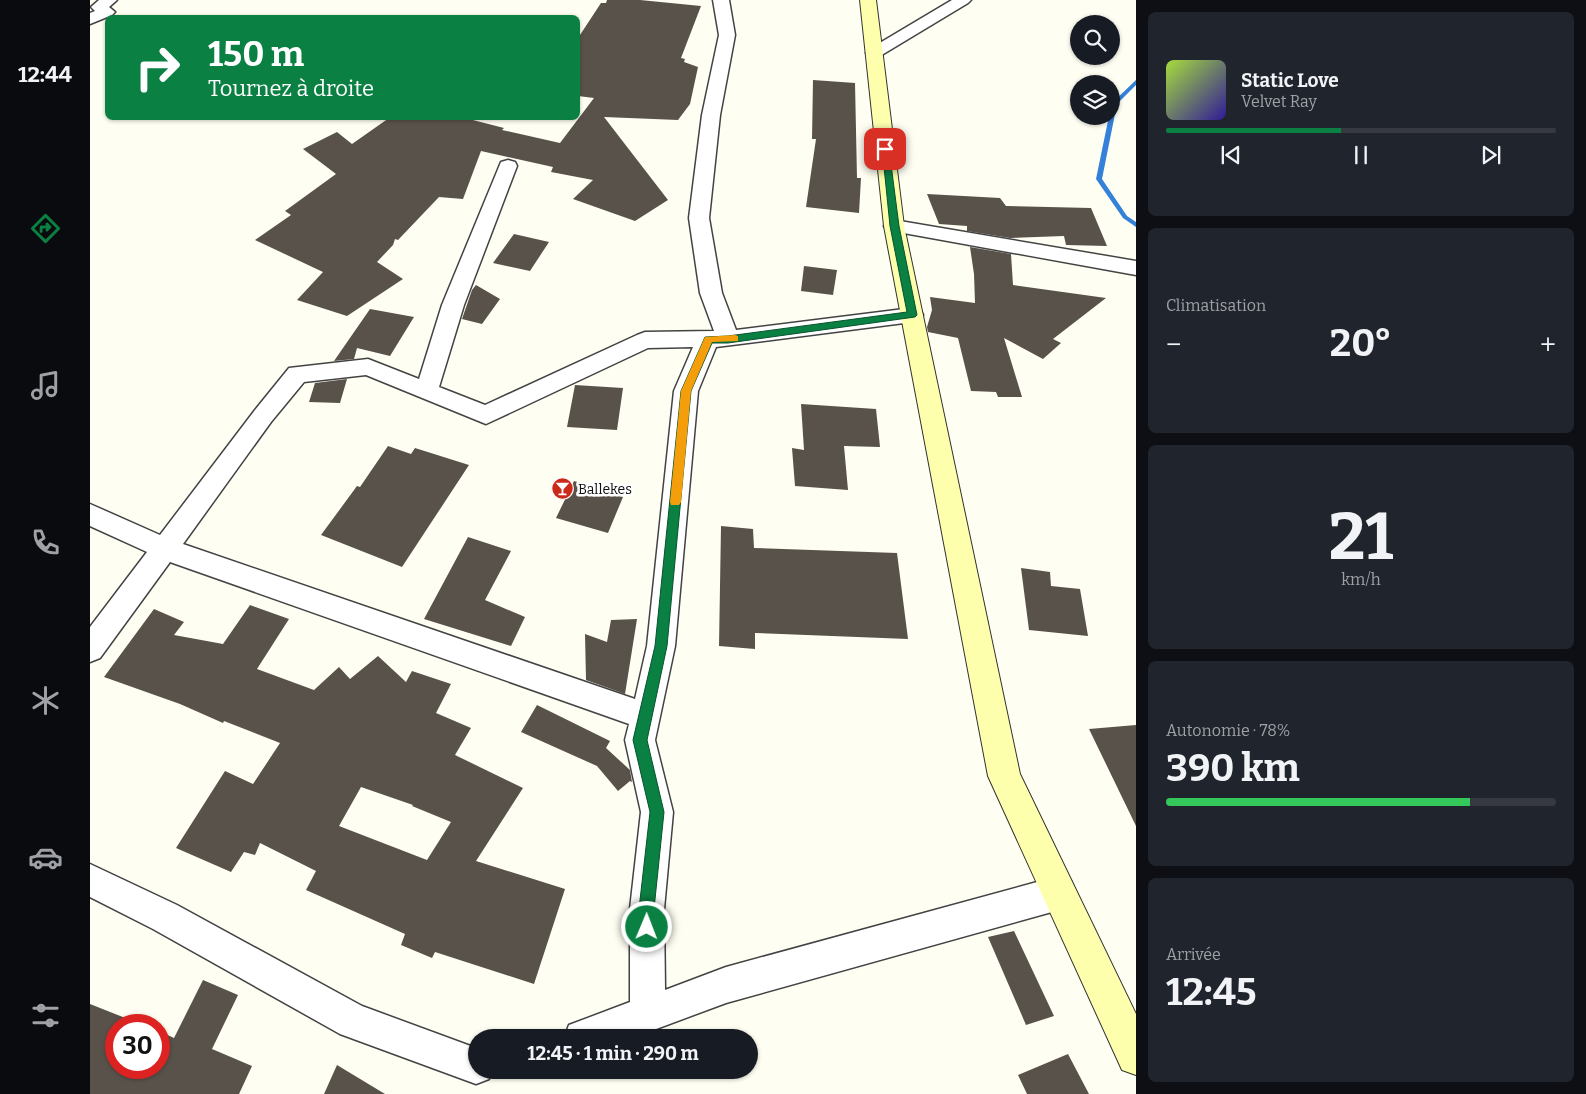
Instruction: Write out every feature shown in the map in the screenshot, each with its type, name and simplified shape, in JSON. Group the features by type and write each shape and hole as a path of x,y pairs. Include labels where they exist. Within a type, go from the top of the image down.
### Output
{"main road":[{"path":"868,0 894,226 1004,776 1136,1056"}],"street":[{"path":"90,19 107,12 99,7 110,0"},
{"path":"648,1014 647,909 657,812 640,740 661,646 686,391 718,339 699,218 711,115 727,35 721,0"},
{"path":"874,53 962,0"},
{"path":"427,390 453,305 508,166"},
{"path":"894,226 1136,268"},
{"path":"90,649 297,374 368,367 486,415 644,340 718,339 912,315"},
{"path":"90,514 164,549 645,716"},
{"path":"90,880 165,916 353,1021 468,1063"},
{"path":"607,1029 726,985 1059,893"}],"building":[{"path":"607,0 640,0 701,6 681,58 685,59 684,62 698,67 690,104 678,120 604,117 668,200 635,221 573,199 593,180 551,172 553,167 481,151 463,199 439,197 398,240 395,239 393,245 377,262 403,279 347,316 297,300 323,272 255,240 291,215 285,211 336,174 303,149 337,132 352,144 386,120 473,120 504,128 502,130 560,143 577,120 580,120 580,117 594,98 580,96 580,35 601,3 606,3"},
{"path":"813,80 855,83 857,178 861,178 859,213 806,207 816,139 812,139"},
{"path":"927,194 1000,198 1006,206 1091,208 1107,246 1066,245 1064,236 1010,238 967,231 967,226 939,224"},
{"path":"514,234 549,242 530,271 493,263"},
{"path":"970,247 1011,254 1013,285 1106,298 1053,339 1061,343 1043,359 1004,338 1022,397 998,397 996,392 971,391 958,338 928,332 927,327 932,310 930,297 975,303 974,274"},
{"path":"804,266 837,270 833,295 801,291"},
{"path":"476,285 500,299 482,324 462,319 472,290"},
{"path":"370,309 414,317 390,356 357,348 354,359 334,361"},
{"path":"347,379 340,403 309,402 315,383"},
{"path":"575,385 623,388 617,430 567,427"},
{"path":"801,404 876,409 880,447 844,446 848,490 795,486 792,448 804,450"},
{"path":"388,446 411,454 415,448 469,465 402,567 321,535 357,486 360,487"},
{"path":"574,481 623,497 608,533 556,518"},
{"path":"721,526 753,529 754,548 897,553 908,639 755,633 755,649 719,646"},
{"path":"468,537 511,551 485,600 525,617 511,646 424,619"},
{"path":"1021,568 1050,572 1051,586 1080,589 1088,636 1029,630"},
{"path":"250,605 289,619 257,669 314,690 339,667 350,679 378,656 406,682 412,671 451,684 436,713 471,728 455,755 523,788 476,861 565,889 534,984 435,952 432,958 401,945 405,934 306,890 316,871 260,843 255,855 244,852 231,872 176,848 225,771 253,784 280,743 104,677 154,609 184,622 174,635 223,644","holes":["361,787 413,805 451,822 427,860 339,826"]},
{"path":"637,619 625,694 586,680 585,634 607,642 611,620"},
{"path":"537,705 610,741 606,748 630,770 632,782 630,781 618,791 597,766 521,732"},
{"path":"1136,725 1136,826 1089,729"},
{"path":"1014,931 1054,1016 1026,1025 988,937"},
{"path":"203,980 238,995 212,1049 252,1066 239,1094 90,1094 90,1004 115,1014 105,1014 105,1079 170,1079 170,1036 174,1038"},
{"path":"1068,1054 1089,1094 1027,1094 1018,1075"},
{"path":"337,1065 385,1094 324,1094"}],"waterway":[{"path":"1136,82 1114,104 1099,179 1125,217 1136,225"}],"slow traffic":[{"path":"675,502 686,391 708,339 735,338"}],"place":[{"name":"Ballekes","path":"562,489"}],"route":[{"path":"647,927 647,909 657,812 640,740 661,646 686,391 708,339 728,339 815,329 912,315 894,226 885,149"}]}
